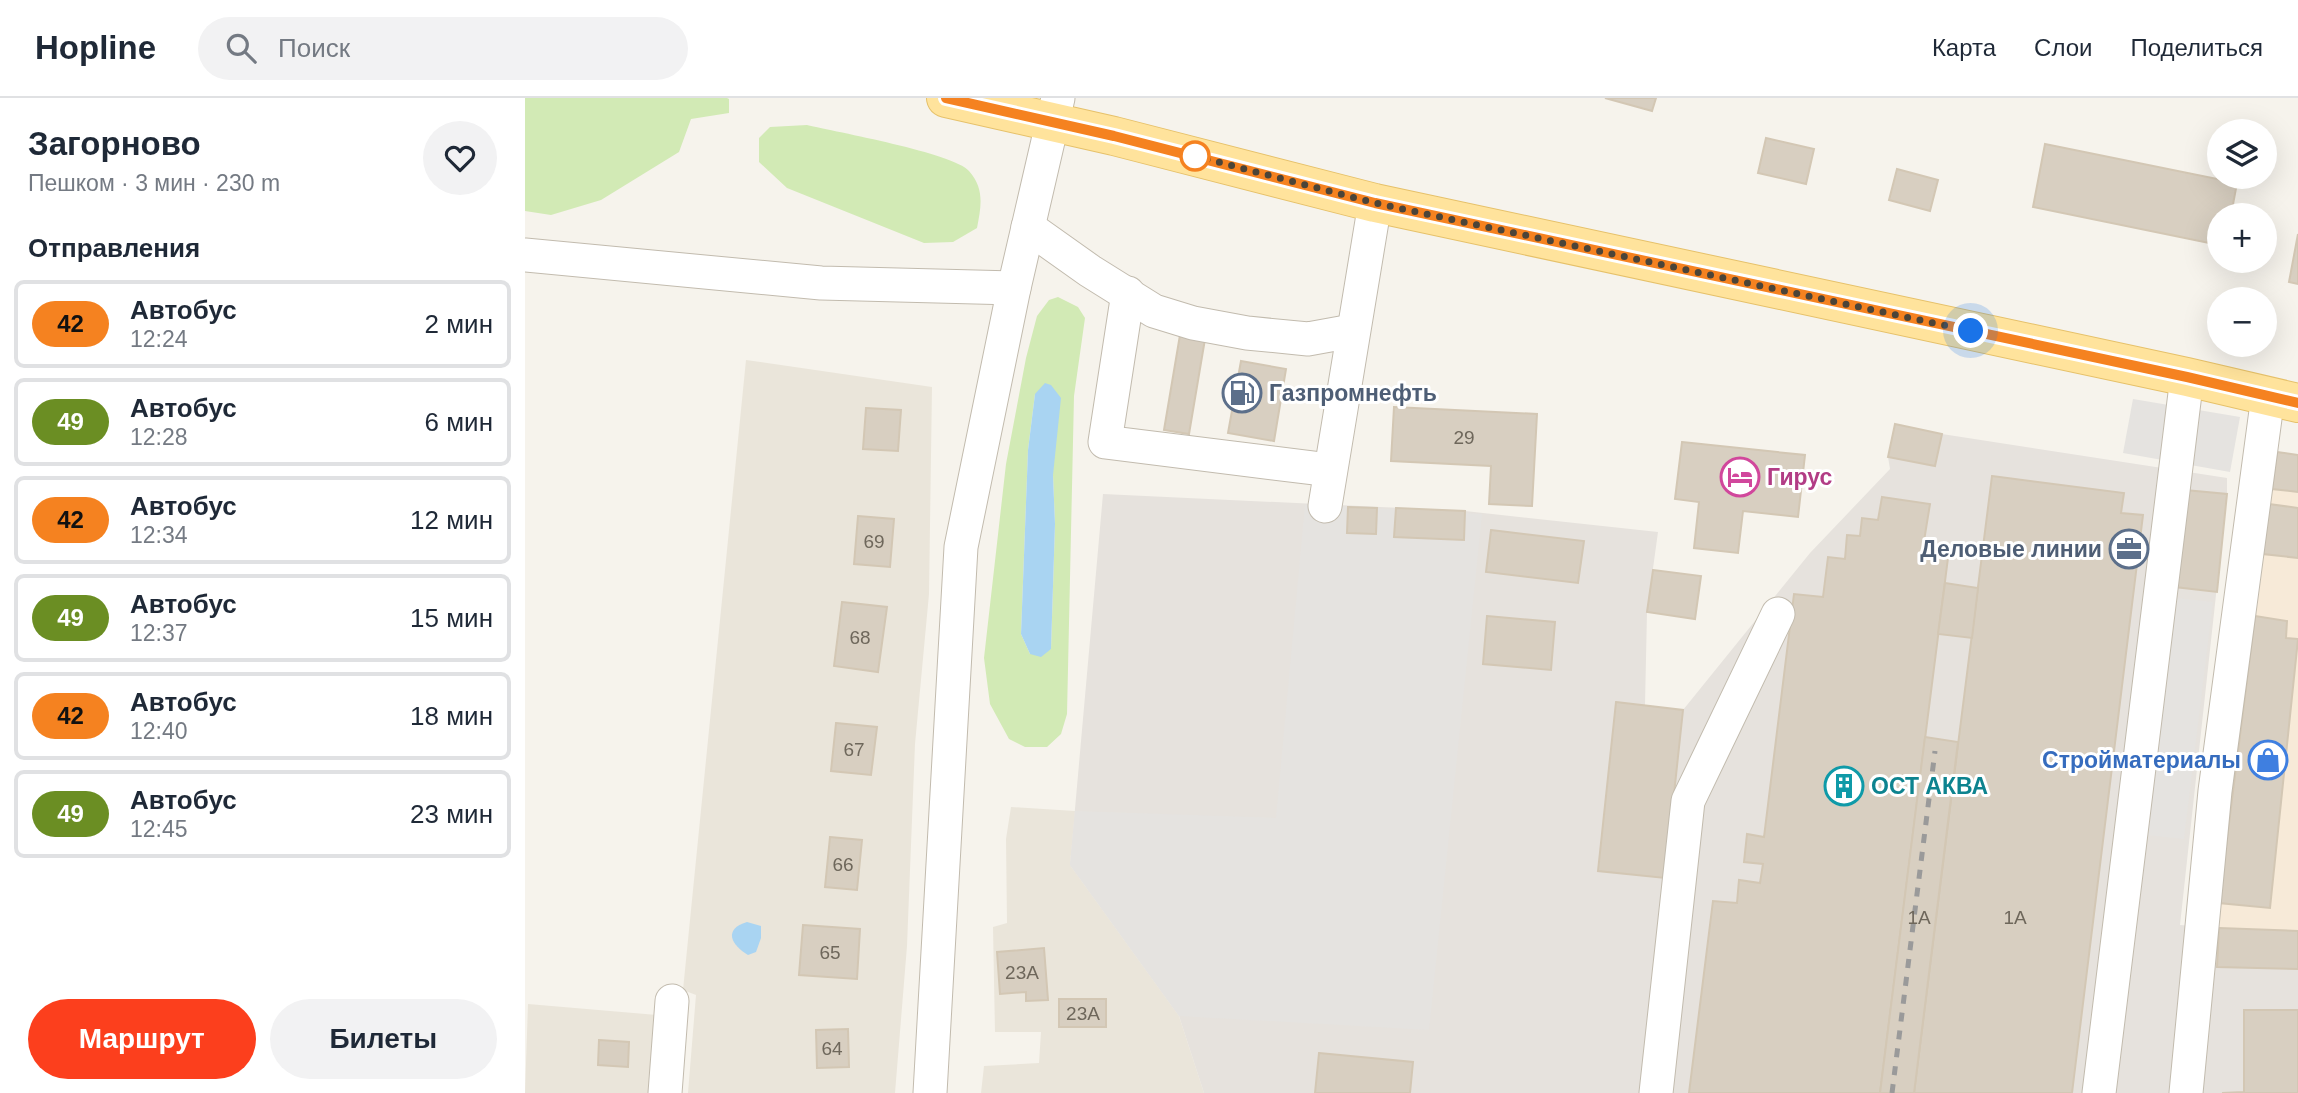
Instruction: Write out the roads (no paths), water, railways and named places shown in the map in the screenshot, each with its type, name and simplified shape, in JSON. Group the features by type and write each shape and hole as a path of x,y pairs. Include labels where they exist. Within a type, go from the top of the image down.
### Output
{"main road":[{"path":"946,98 1055,109 1375,203 2187,377 2283,400"}],"street":[{"path":"930,1093 961,547 1014,288 1055,109"},
{"path":"1325,506 1375,203"},
{"path":"1028,227 1090,271 1154,311 1193,323 1247,333 1308,339 1352,331"},
{"path":"525,255 821,283 1014,288"},
{"path":"1128,293 1105,442 1330,470"},
{"path":"2099,1093 2187,377"},
{"path":"2186,1093 2215,791 2283,400"},
{"path":"1656,1093 1688,801 1778,614"},
{"path":"665,1093 671,1001"}],"water":[{"path":"1045,383 1051,385 1061,398 1053,475 1055,524 1051,649 1041,657 1030,654 1021,634 1028,450 1035,394"},
{"path":"747,922 761,926 761,938 756,952 748,955 737,947 732,937 739,925"}],"railway":[{"path":"1892,1093 1935,751"}],"place":[{"name":"Газпромнефть","path":"1242,393"},
{"name":"Гирус","path":"1740,477"},
{"name":"Деловые линии","path":"2129,549"},
{"name":"Стройматериалы","path":"2268,760"},
{"name":"ОСТ АКВА","path":"1844,786"}]}
